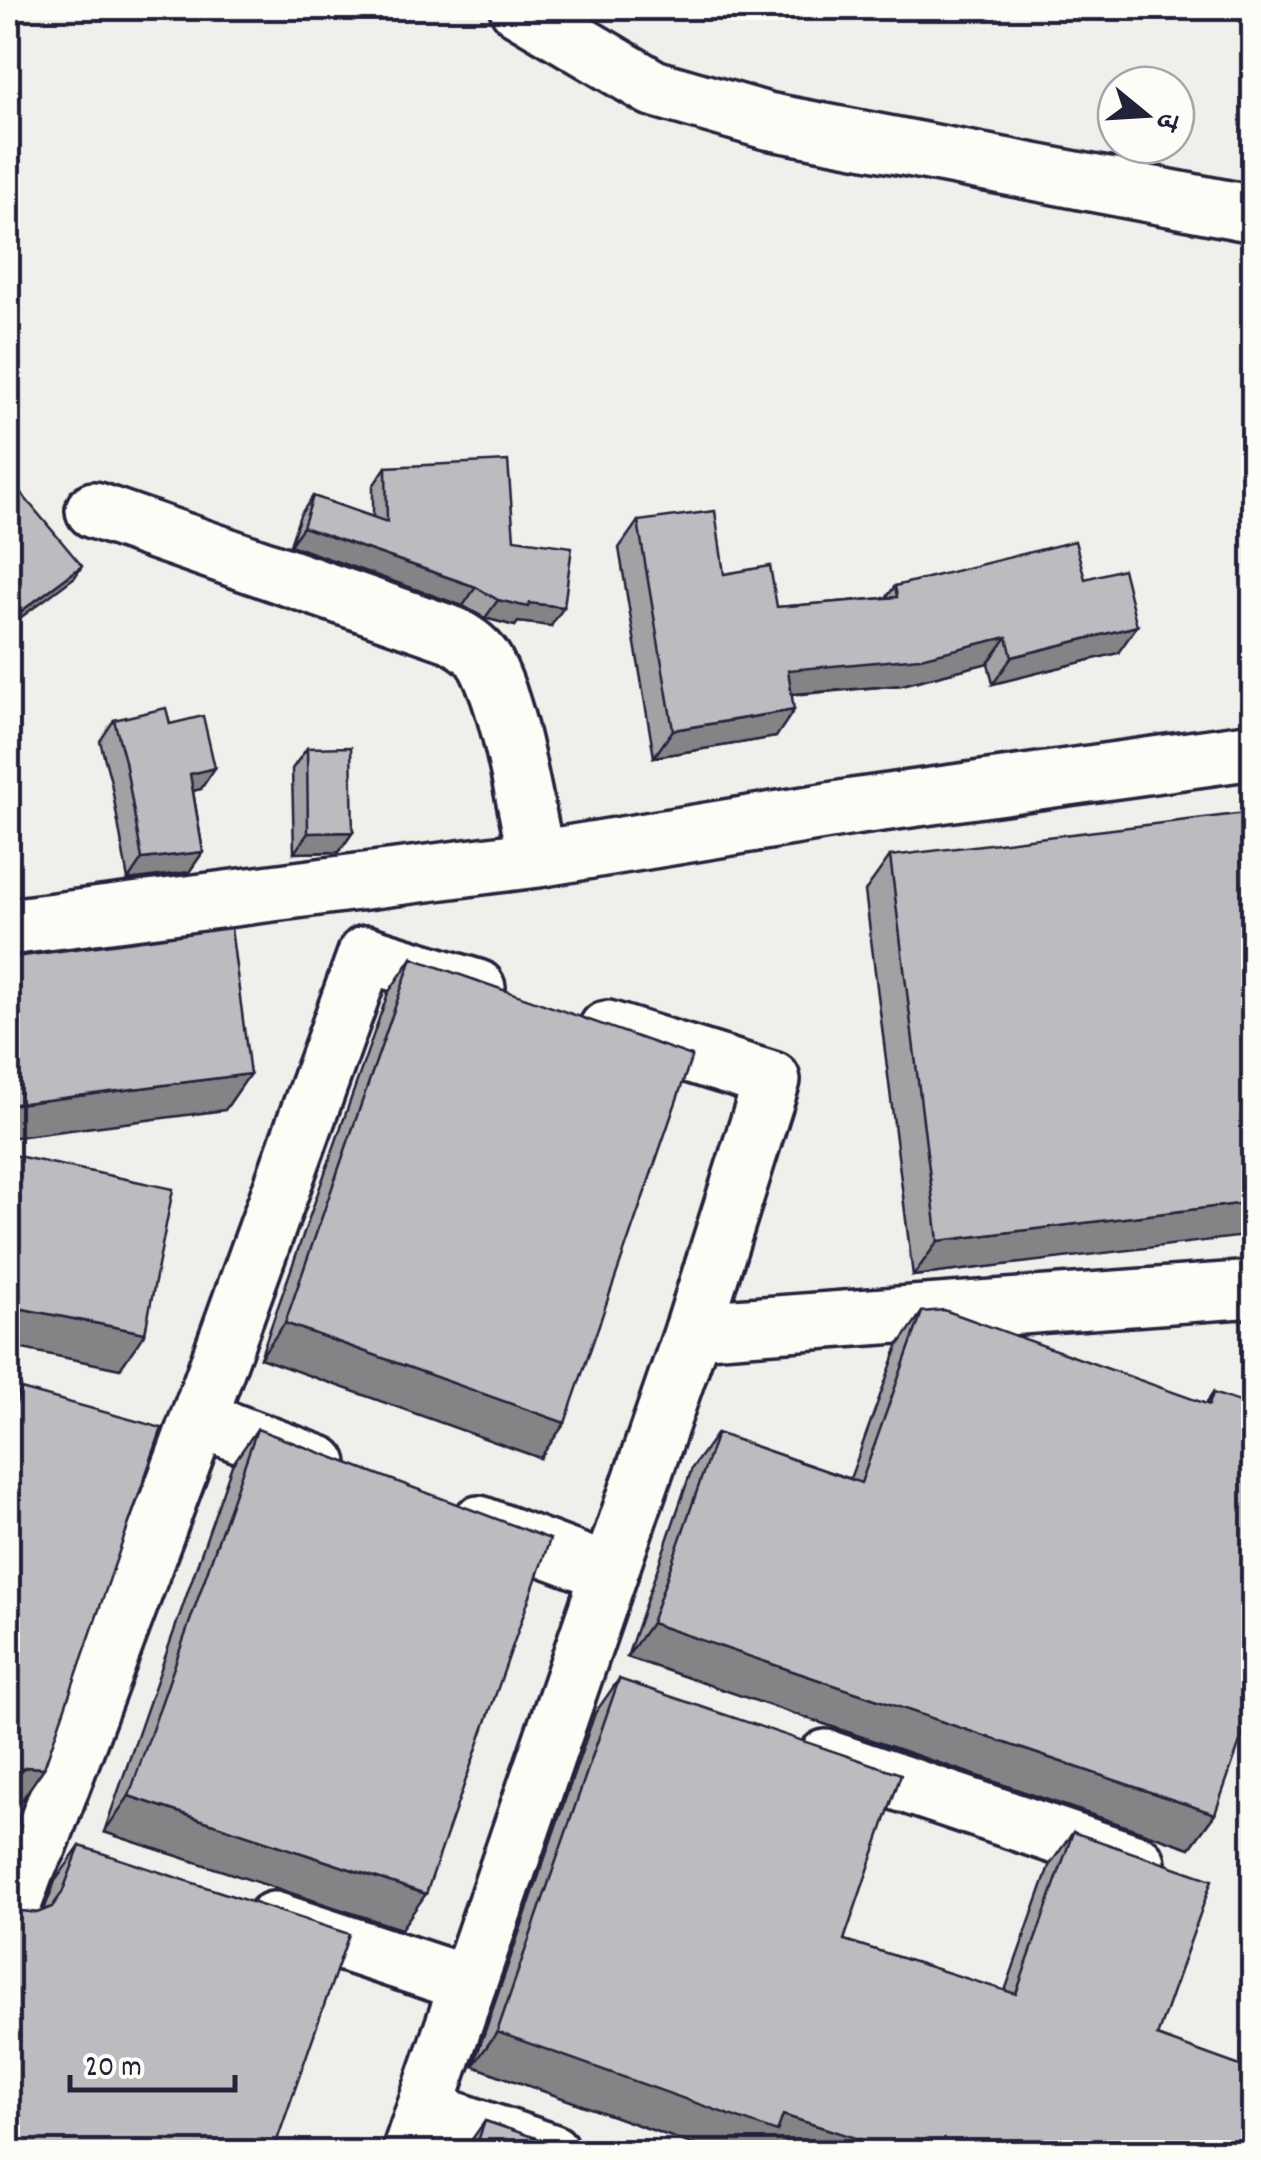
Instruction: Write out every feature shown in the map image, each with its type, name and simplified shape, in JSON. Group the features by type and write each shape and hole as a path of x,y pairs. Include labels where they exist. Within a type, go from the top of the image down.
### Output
{"street":[{"path":"518,8 653,88 767,121 1254,214"},
{"path":"94,510 453,635 474,648 487,666 505,718 537,859"},
{"path":"8,927 537,859 853,807 1254,752"},
{"path":"8,1918 26,1870 24,1838 194,1432 366,954 772,1080 693,1330 418,2131 551,2152"},
{"path":"693,1330 1254,1289"},
{"path":"135,1430 194,1432 366,1482"},
{"path":"440,1510 608,1572"},
{"path":"573,1672 629,1691"},
{"path":"778,1742 1188,1880"},
{"path":"24,1838 96,1861"},
{"path":"226,1904 468,1984"}],"building":[{"path":"508,461 514,539 572,547 564,607 529,603 528,607 498,600 476,587 303,527 313,496 387,522 386,467"},
{"path":"15,486 82,566 8,621 8,492"},
{"path":"715,511 724,574 770,566 777,607 897,597 895,586 1075,541 1085,579 1123,569 1137,626 1012,657 1007,637 920,658 788,670 794,710 673,730 638,521"},
{"path":"166,708 170,724 203,716 215,768 190,774 203,852 142,859 114,720"},
{"path":"351,747 353,832 308,833 307,748"},
{"path":"1254,812 1254,1202 938,1241 890,856"},
{"path":"231,928 250,1074 8,1105 8,958"},
{"path":"412,958 692,1056 565,1423 285,1323"},
{"path":"8,1154 173,1189 145,1333 8,1306"},
{"path":"944,1310 1209,1405 1213,1393 1254,1407 1254,1702 1215,1814 651,1623 717,1433 861,1483 922,1312"},
{"path":"21,1389 162,1428 44,1768 26,1767 8,1781 8,1427"},
{"path":"257,1429 550,1539 426,1894 129,1796"},
{"path":"619,1679 901,1774 844,1940 1016,1994 1073,1832 1212,1880 1157,2036 1254,2071 1254,2152 901,2152 783,2115 777,2132 497,2032"},
{"path":"8,1814 21,1826 8,1861"},
{"path":"80,1846 349,1934 273,2152 8,2152 8,1899 21,1911 37,1913 52,1907 62,1893"},
{"path":"485,2121 565,2148 588,2152 474,2152"}]}
